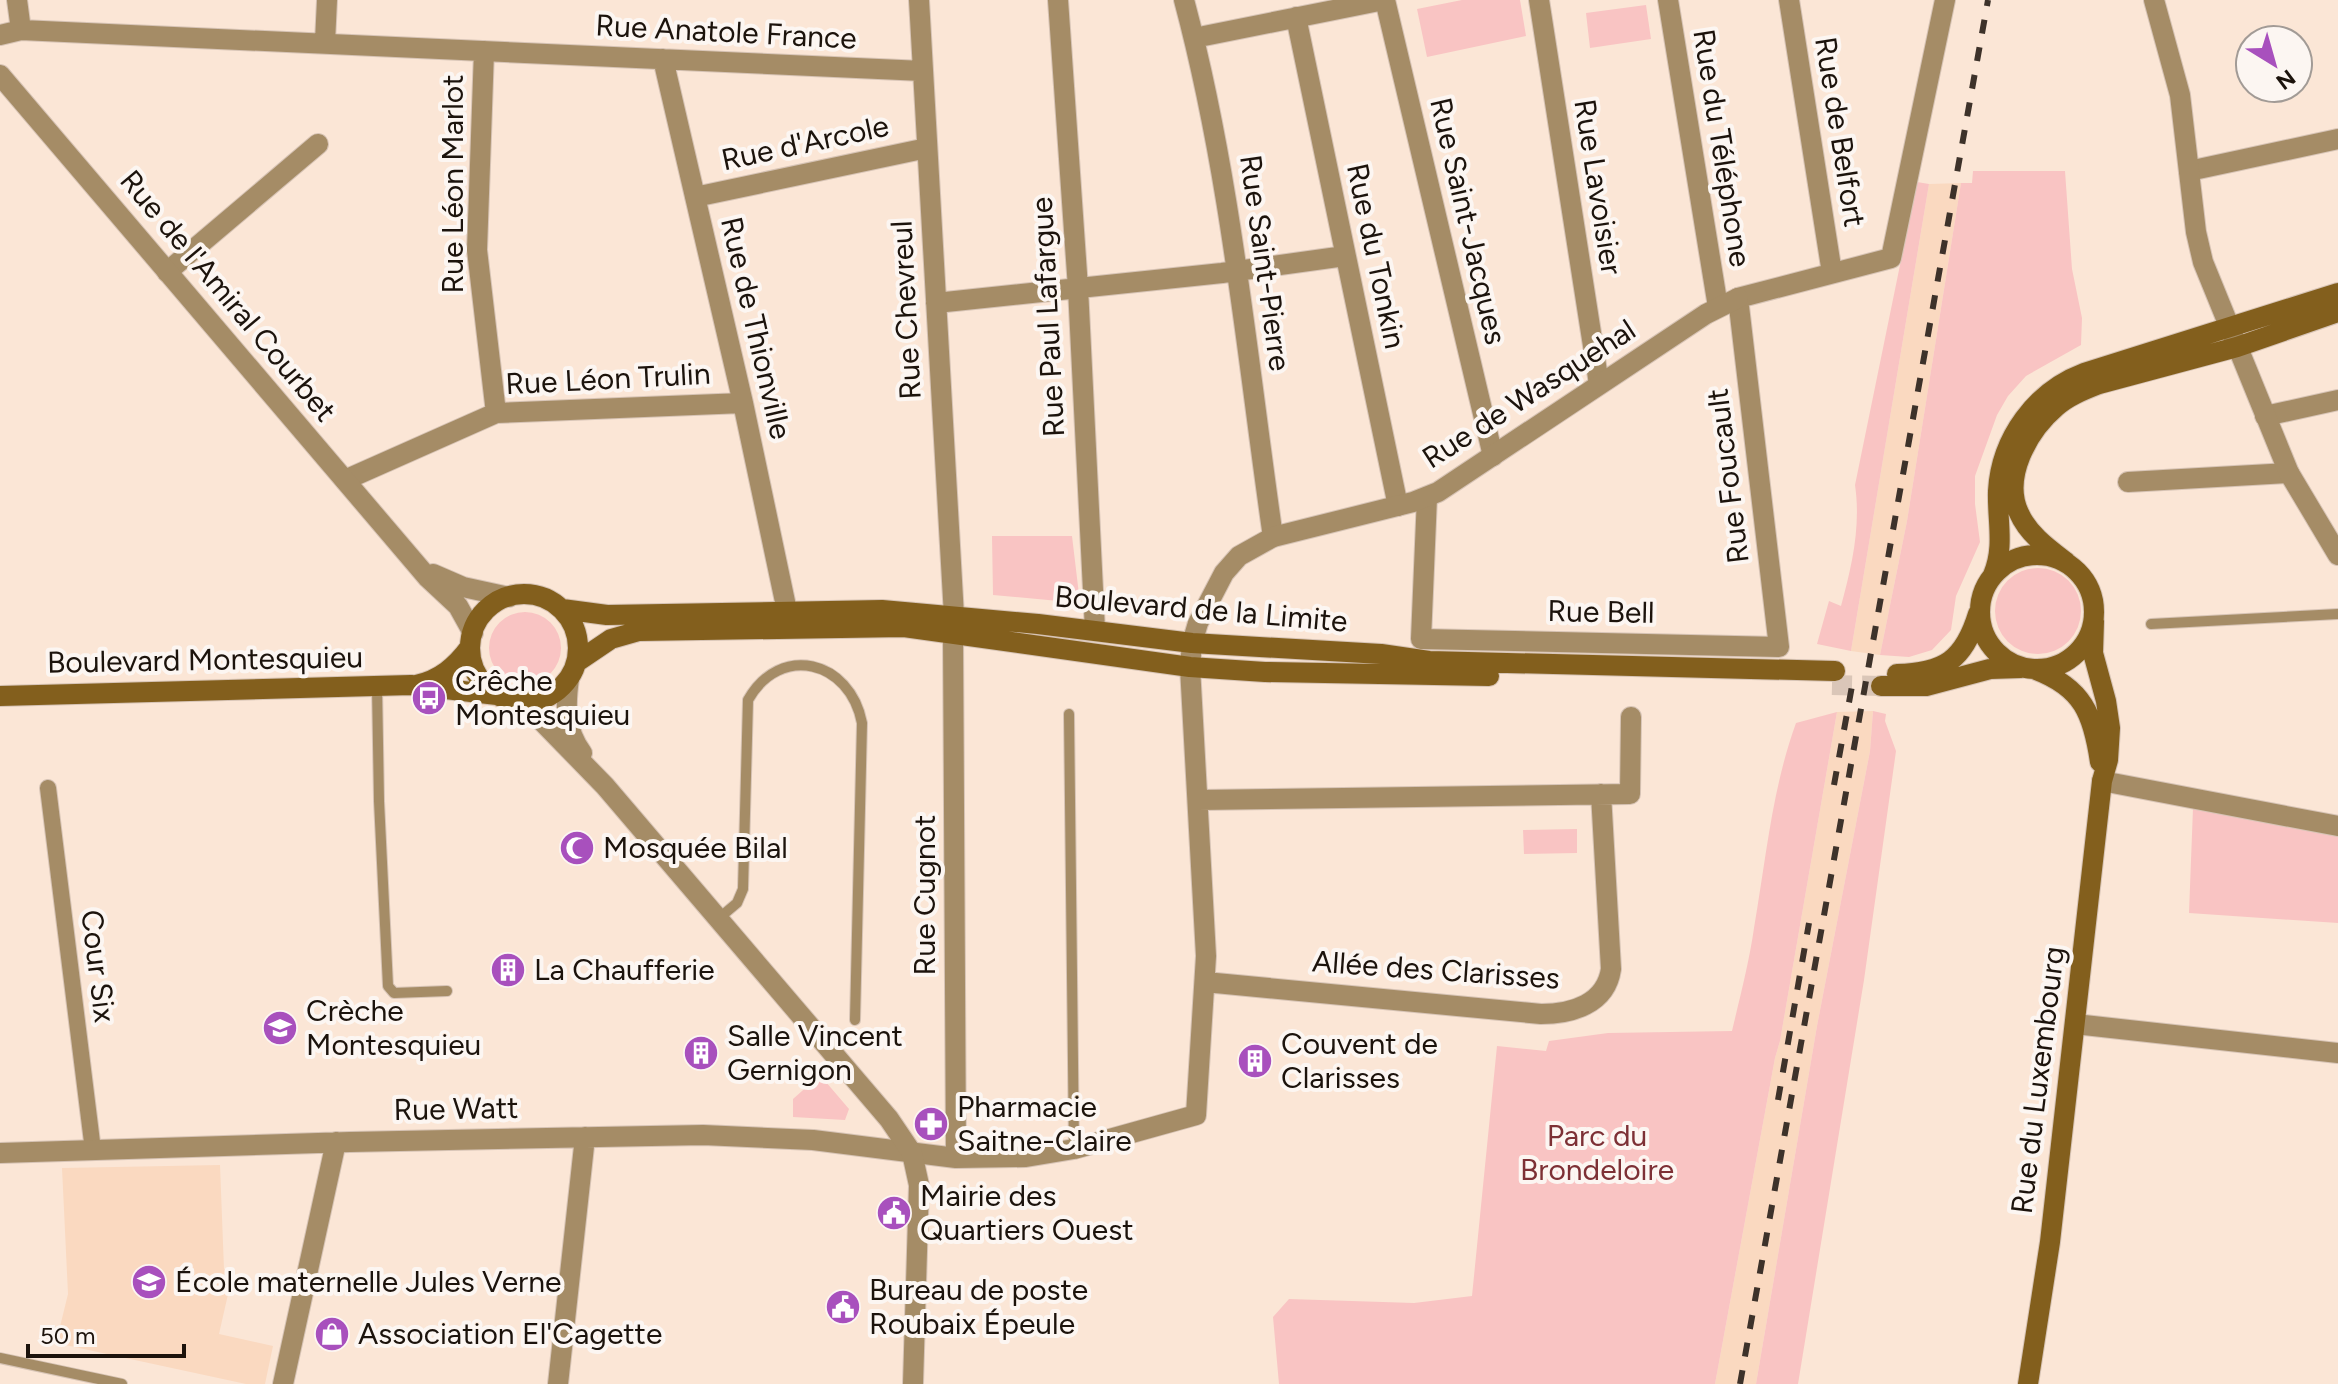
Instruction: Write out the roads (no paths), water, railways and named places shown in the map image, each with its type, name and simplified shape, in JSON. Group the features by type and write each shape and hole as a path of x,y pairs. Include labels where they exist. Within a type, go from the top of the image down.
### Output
{"main road":[{"path":"2338,293 2233,337 2083,390 2057,406 2042,422 2019,461 2013,487 2019,513 2032,532 2079,572 2094,601 2094,621 2087,641 2074,656 2052,668 1990,669 1926,686 1882,679 1940,667 1959,655 1971,636 2002,545 1998,505 2001,472 2011,441 2033,407 2047,394 2072,378 2233,337 2338,312"},
{"path":"1993,575 2008,563 2026,556 2046,555 2066,562"},
{"path":"534,595 552,601 562,609 578,637 573,671 548,697 520,703 497,695 477,675 471,661 471,640 486,610 509,597 534,595"},
{"path":"1980,607 1981,626 1989,644 2007,661 2030,669"},
{"name":"Boulevard de la Limite","path":"562,609 607,615 882,610 954,624 1190,667 1265,672 1834,678 1429,661 1381,654 1192,643 1095,630 954,624 626,633 611,639 573,671"},
{"name":"Rue du Luxembourg","path":"2028,1384 2050,1242 2102,781 2108,760 2110,728 2093,653 2094,621"},
{"name":"Boulevard Montesquieu","path":"411,685 443,674 456,664 471,640"},
{"name":"Rue du Luxembourg","path":"2030,669 2064,683 2086,708 2095,731 2102,781"},
{"name":"Boulevard Montesquieu","path":"0,696 411,685 497,695"}],"street":[{"path":"17,0 21,30"},
{"path":"325,42 327,0"},
{"name":"Rue Chevreul","path":"919,0 954,624"},
{"name":"Rue Paul Lafargue","path":"1058,0 1078,288 1095,630"},
{"name":"Rue Saint-Pierre","path":"1184,0 1209,102 1239,270 1273,537"},
{"path":"1194,38 1384,0"},
{"name":"Rue Saint-Jacques","path":"1384,0 1493,456"},
{"name":"Rue Lavoisier","path":"1539,0 1599,384"},
{"name":"Rue du Téléphone","path":"1668,0 1718,307"},
{"name":"Rue de Belfort","path":"1789,0 1832,273"},
{"name":"Rue de Wasquehal","path":"1196,1115 1206,932 1190,667 1192,643 1204,610 1230,564 1246,550 1273,537 1427,497 1718,307 1738,298 1891,258 1945,0"},
{"path":"2154,0 2180,95 2199,247 2289,473 2338,555"},
{"name":"Rue du Tonkin","path":"1296,17 1398,506"},
{"name":"Rue Anatole France","path":"0,35 21,30 923,71"},
{"name":"Rue Léon Marlot","path":"484,51 477,250 496,413"},
{"name":"Rue de Thionville","path":"663,59 743,403 787,611"},
{"name":"Rue de l'Amiral Courbet","path":"0,75 433,584 458,606 471,640"},
{"path":"2189,166 2338,139"},
{"path":"167,272 318,144"},
{"name":"Rue d'Arcole","path":"695,197 927,148"},
{"path":"936,303 1345,256"},
{"name":"Rue Foucault","path":"1738,298 1779,647"},
{"path":"2265,416 2338,400"},
{"name":"Rue Léon Trulin","path":"345,480 496,413 743,403"},
{"path":"2128,482 2289,473"},
{"name":"Rue Bell","path":"1427,497 1421,639 1779,647"},
{"name":"Rue de l'Amiral Courbet","path":"411,556 444,580 509,597"},
{"name":"Rue Cugnot","path":"954,624 956,1158"},
{"path":"573,671 567,703 569,729 605,786"},
{"path":"520,703 532,711 605,786 889,1119 912,1153 919,1185 913,1384"},
{"path":"1198,800 1630,794 1631,717"},
{"path":"2102,781 2338,826"},
{"name":"Cour Six","path":"48,788 93,1150"},
{"name":"Allée des Clarisses","path":"1205,982 1541,1014 1581,1007 1605,988 1611,969 1601,794"},
{"path":"2075,1024 2338,1053"},
{"name":"Rue Watt","path":"0,1153 336,1142 760,1136 956,1158 1026,1157 1074,1149 1196,1115"},
{"path":"558,1384 585,1137"},
{"path":"283,1384 336,1142"}],"lane":[{"path":"2151,624 2338,614"},
{"path":"718,919 737,903 743,889 748,700 764,679 789,667 815,667 839,678 854,696 862,723 855,1020"},
{"path":"377,686 388,986 394,993 447,991"},
{"path":"1069,714 1074,1149"},
{"path":"0,1358 122,1384"}],"tunnel":[{"path":"1832,685 1881,686"}],"railway":[{"path":"1740,1384 1988,0"},
{"path":"1834,785 1854,675"},
{"path":"1778,1100 1809,923"}],"place":[{"name":"Crêche Montesquieu","path":"429,698"},
{"name":"Mosquée Bilal","path":"577,848"},
{"name":"La Chaufferie","path":"508,970"},
{"name":"Crèche Montesquieu","path":"280,1028"},
{"name":"Salle Vincent Gernigon","path":"701,1053"},
{"name":"Couvent de Clarisses","path":"1255,1061"},
{"name":"Pharmacie Saitne-Claire","path":"931,1124"},
{"name":"Mairie des Quartiers Ouest","path":"894,1213"},
{"name":"École maternelle Jules Verne","path":"149,1282"},
{"name":"Bureau de poste Roubaix Épeule","path":"843,1307"},
{"name":"Association El'Cagette","path":"332,1334"}],"park label":[{"name":"Parc du Brondeloire","path":"1597,1153"}]}
